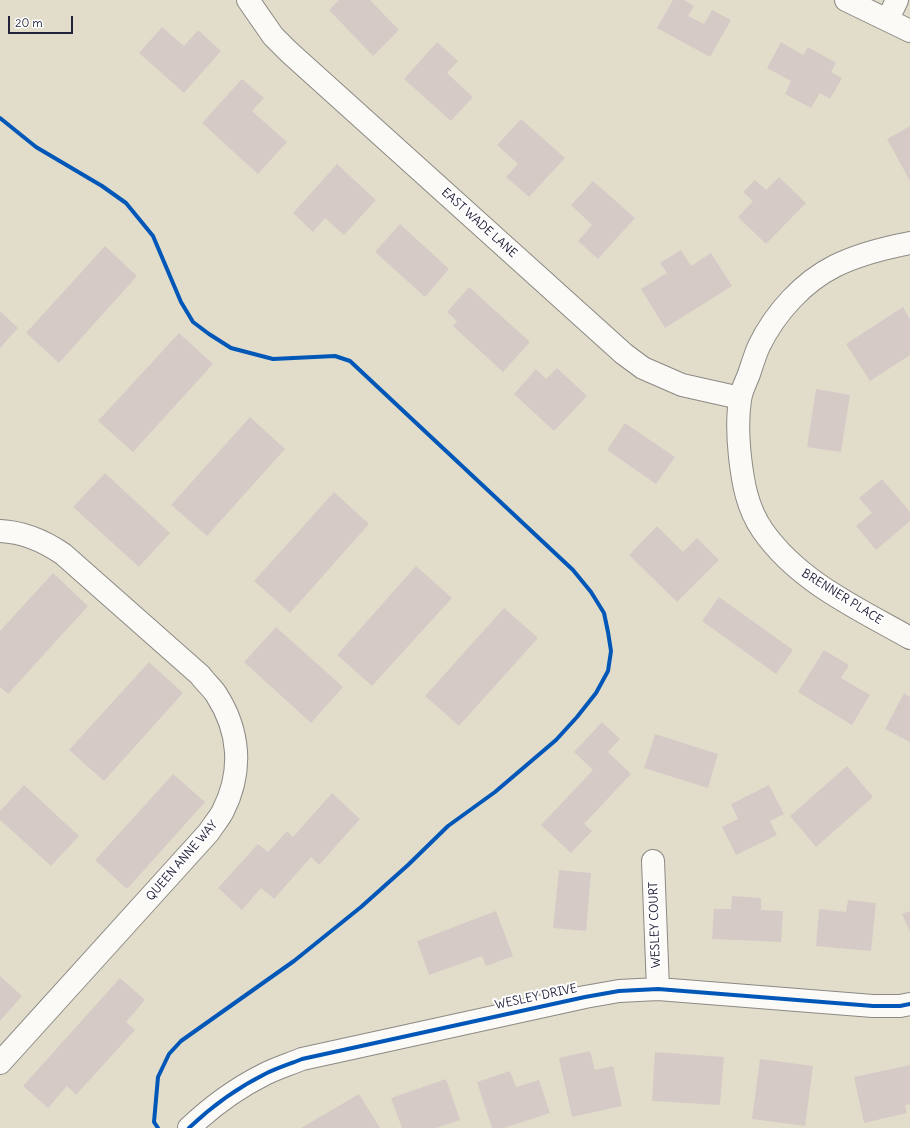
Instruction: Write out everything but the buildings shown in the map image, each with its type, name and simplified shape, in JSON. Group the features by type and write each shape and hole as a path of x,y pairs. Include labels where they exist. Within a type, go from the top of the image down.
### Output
{"street":[{"name":"EAST WADE LANE","path":"248,0 273,36 624,354 643,368 682,385 740,398"},
{"path":"846,0 888,19 910,31"},
{"path":"888,19 898,0"},
{"name":"BRENNER PLACE","path":"910,243 881,248 834,266 813,280 792,299 776,317 760,346 740,398 737,430 743,480 750,508 763,530 780,552 800,572 828,592 910,638"},
{"name":"QUEEN ANNE WAY","path":"0,531 7,531 31,537 48,544 63,554 200,676 215,693 226,711 234,732 237,753 232,789 222,812 209,832 0,1063"},
{"name":"WESLEY COURT","path":"653,861 658,989"},
{"name":"WESLEY DRIVE","path":"203,1124 232,1092 258,1078 302,1059 585,997 619,991 658,989 873,1006 900,1006 910,1004"}],"cycle path":[{"path":"0,118 36,147 102,186 126,203 153,236 181,302 193,322 209,334 231,348 273,359 335,356 350,361 573,570 591,592 604,613 611,651 608,671 596,693 556,740 495,792 448,826 408,865 361,907 294,961 181,1041 169,1054 158,1077 154,1122 158,1128"},
{"path":"189,1128 235,1091 255,1079 302,1059 585,997 619,991 658,989 873,1006 900,1006 910,1004"}]}
